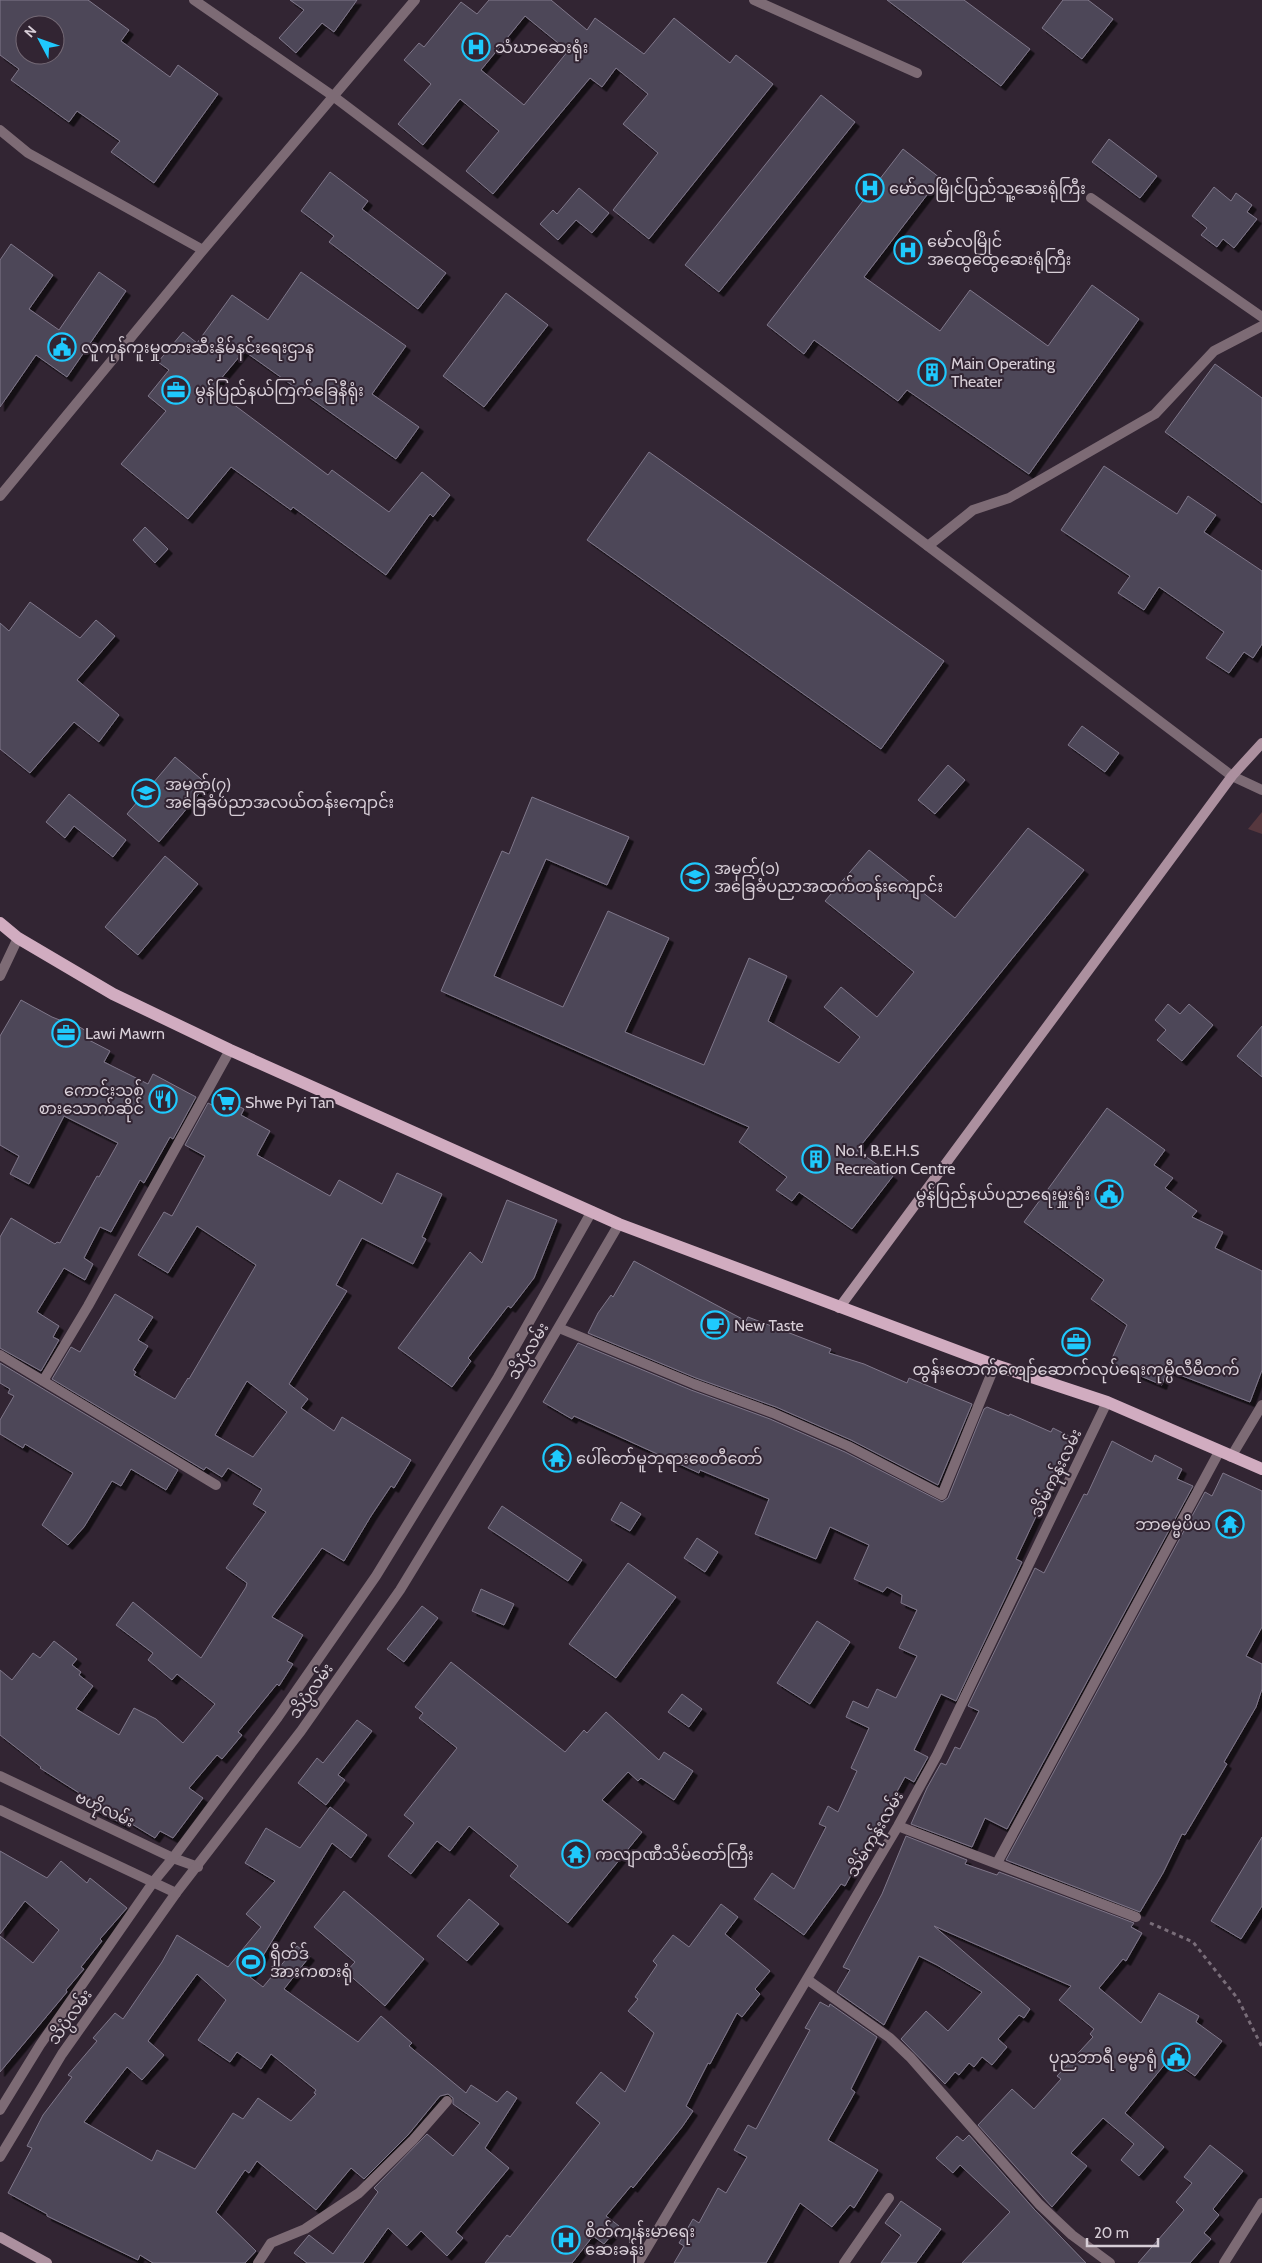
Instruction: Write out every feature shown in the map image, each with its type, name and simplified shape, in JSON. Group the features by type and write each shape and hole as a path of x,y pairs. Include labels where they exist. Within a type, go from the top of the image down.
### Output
{"main road":[{"path":"839,1308 1232,776 1262,743"},
{"path":"0,923 18,938 113,994 230,1050 618,1224 995,1365 1107,1402 1262,1469"},
{"path":"0,2237 47,2263"}],"street":[{"path":"194,0 333,96 1232,776 1262,790"},
{"path":"0,496 203,250 415,0"},
{"path":"754,0 917,73"},
{"path":"0,130 28,153 203,250"},
{"path":"1091,198 1262,317"},
{"path":"928,546 973,510 1010,498 1155,414 1214,351 1262,326"},
{"path":"0,976 18,938"},
{"path":"44,1381 88,1306 230,1050"},
{"name":"သိပ္ပံလမ်း","path":"0,2110 40,2045 154,1881 278,1716 376,1576 498,1377 592,1211"},
{"name":"သိပ္ပံလမ်း","path":"0,2157 62,2054 176,1893 198,1867 301,1731 400,1590 559,1328 618,1224"},
{"path":"559,1328 694,1384 798,1424 848,1446 942,1495 995,1365"},
{"path":"0,1355 216,1485"},
{"name":"သိမ်ကုန်းလမ်း","path":"638,2263 808,1980 937,1755 1107,1402"},
{"path":"998,1863 1225,1454 1262,1405"},
{"name":"ဗဟိုလမ်း","path":"0,1776 173,1858 198,1867"},
{"path":"0,1810 176,1893"},
{"path":"898,1826 1136,1916"},
{"path":"808,1980 890,2038 910,2057 1039,2204 1072,2235 1110,2263"},
{"path":"258,2263 271,2243 306,2229 359,2193 413,2140 447,2101"},
{"path":"844,2263 889,2198"},
{"path":"1224,2263 1262,2202"}],"path":[{"path":"1136,1916 1193,1942 1238,1999 1262,2048"}],"shaded area":[{"path":"1262,812 1262,834 1248,829"}],"building":[{"path":"0,0 88,0 129,30 121,41 170,77 178,65 218,94 154,183 111,152 120,141 77,111 69,122 11,80 19,69 0,55"},
{"path":"290,0 357,0 334,32 322,23 296,53 279,38 304,10"},
{"path":"489,0 551,0 587,30 595,18 644,54 674,18 730,63 736,55 773,84 649,239 613,210 658,153 623,124 648,94 616,68 602,87 590,78 493,194 466,171 499,131 460,99 423,145 398,124 431,84 404,60 419,43 424,47 461,2 477,14","holes":["525,16 568,51 524,105 481,70"]},
{"path":"887,0 964,0 1030,49 1001,86"},
{"path":"1063,0 1088,0 1113,19 1082,59 1042,28"},
{"path":"821,95 855,122 719,292 685,265"},
{"path":"1109,139 1157,176 1140,198 1092,162"},
{"path":"903,149 940,178 864,277 940,331 970,290 1048,346 1092,285 1139,319 1029,474 907,390 898,401 814,340 804,354 767,325"},
{"path":"330,172 368,201 362,209 446,273 418,309 329,242 334,236 301,211"},
{"path":"1214,187 1231,201 1236,193 1252,205 1247,212 1257,219 1234,248 1223,239 1217,247 1201,235 1207,228 1192,216"},
{"path":"579,188 609,213 592,233 576,220 558,240 540,224 553,210 557,214"},
{"path":"11,244 53,275 29,309 59,330 99,272 126,291 67,377 36,355 0,407 0,260"},
{"path":"301,272 406,346 372,394 419,427 396,459 244,351 214,387 225,398 328,475 332,470 389,512 422,472 450,495 433,517 430,514 386,575 293,507 291,510 231,467 188,519 121,464 166,411 148,396 169,370 158,362 183,332 197,343 232,295 268,320"},
{"path":"506,293 548,325 484,407 443,376"},
{"path":"1215,364 1262,398 1262,503 1165,432"},
{"path":"649,452 944,661 881,749 587,540"},
{"path":"1104,466 1177,514 1188,496 1216,515 1204,532 1262,571 1262,644 1253,658 1244,652 1229,673 1206,658 1224,632 1159,587 1144,610 1118,593 1130,576 1061,530"},
{"path":"145,527 168,549 155,563 133,540"},
{"path":"30,602 80,638 96,620 115,636 77,680 119,715 99,742 74,722 30,773 0,749 0,623 9,631"},
{"path":"1082,726 1119,753 1105,772 1068,745"},
{"path":"175,757 207,784 159,842 127,814"},
{"path":"948,765 965,780 935,814 918,800"},
{"path":"69,794 126,840 113,857 74,826 65,838 46,822"},
{"path":"532,797 629,837 607,885 546,859 494,976 563,1007 608,911 669,938 625,1032 704,1065 749,958 787,976 768,1021 839,1063 860,1037 824,1007 841,987 877,1017 914,972 825,901 869,850 955,918 1028,828 1084,870 857,1150 893,1176 852,1229 799,1192 792,1201 776,1190 787,1177 739,1142 749,1127 441,991 502,851 509,854"},
{"path":"165,856 198,884 138,955 105,927"},
{"path":"21,1000 52,1017 70,1024 71,1022 88,1032 85,1038 110,1051 104,1062 148,1084 153,1074 196,1097 173,1139 170,1137 144,1183 140,1180 111,1232 100,1227 84,1258 93,1264 85,1280 64,1268 37,1312 59,1326 53,1337 59,1340 41,1371 0,1348 0,1237 11,1218 55,1244 57,1242 60,1243 97,1176 99,1177 118,1143 64,1116 29,1184 10,1174 19,1156 0,1145 0,1036"},
{"path":"1168,1004 1180,1014 1189,1004 1213,1025 1182,1061 1157,1040 1166,1030 1155,1020"},
{"path":"1262,1026 1262,1077 1237,1056"},
{"path":"223,1098 244,1109 241,1115 270,1131 257,1155 330,1196 339,1180 382,1204 397,1173 442,1194 422,1237 426,1239 413,1264 362,1238 336,1285 347,1291 289,1384 308,1399 301,1408 334,1431 342,1417 411,1460 394,1488 391,1486 371,1516 344,1561 322,1548 272,1617 303,1635 287,1661 293,1664 279,1686 277,1684 238,1732 242,1735 222,1759 217,1755 189,1788 203,1798 173,1838 160,1831 155,1838 127,1821 125,1825 81,1803 84,1796 40,1768 0,1735 0,1670 12,1680 33,1653 40,1658 54,1641 77,1659 72,1665 81,1672 79,1675 93,1686 76,1709 119,1735 134,1708 156,1719 183,1743 215,1704 177,1674 172,1680 148,1660 153,1653 116,1625 133,1602 201,1658 246,1587 247,1583 226,1568 266,1512 253,1504 262,1489 228,1468 222,1477 206,1467 204,1470 52,1379 71,1347 80,1352 115,1294 153,1317 138,1340 148,1346 133,1370 136,1372 134,1375 175,1399 189,1379 256,1265 197,1226 168,1273 138,1255 164,1212 172,1216 205,1156 185,1145 208,1103 218,1108","holes":["247,1381 287,1412 253,1457 215,1435"]},
{"path":"1107,1108 1165,1150 1154,1165 1173,1178 1165,1188 1197,1211 1192,1217 1223,1232 1215,1248 1262,1271 1262,1370 1250,1402 1167,1370 1162,1385 1110,1363 1127,1325 1091,1299 1104,1280 1024,1222"},
{"path":"507,1200 557,1220 534,1278 511,1308 508,1306 468,1358 471,1361 452,1387 398,1348 470,1252 482,1263"},
{"path":"634,1261 746,1321 748,1317 831,1349 829,1353 864,1364 907,1383 909,1378 972,1404 938,1485 851,1440 776,1407 696,1378 588,1333 598,1313 611,1295 613,1297"},
{"path":"578,1343 691,1390 770,1419 845,1452 942,1502 948,1498 984,1409 987,1407 1009,1416 1010,1414 1051,1432 1053,1428 1073,1438 1016,1559 1022,1562 956,1701 941,1694 914,1750 928,1757 914,1782 905,1777 845,1886 841,1884 804,1935 754,1899 772,1873 794,1889 826,1827 819,1824 828,1806 838,1812 857,1771 851,1768 869,1728 846,1717 853,1701 868,1708 877,1689 896,1698 917,1656 899,1648 917,1610 901,1603 902,1595 887,1587 883,1592 854,1579 869,1545 830,1527 816,1559 755,1534 769,1499 700,1470 699,1473 574,1416 572,1419 543,1402"},
{"path":"0,1363 178,1470 166,1490 131,1469 121,1486 112,1481 84,1527 68,1545 42,1525 73,1473 25,1444 23,1448 0,1434 0,1420 14,1396 8,1393 10,1389 0,1383"},
{"path":"1112,1441 1152,1462 1155,1455 1182,1469 1177,1479 1193,1486 1007,1829 985,1818 972,1847 911,1824 927,1788 941,1763 946,1765 955,1747 960,1749 979,1711 968,1706 1035,1568 1044,1573 1084,1494 1087,1495"},
{"path":"1223,1473 1262,1491 1262,1627 1246,1656 1262,1664 1262,1689 1256,1707 1224,1762 1227,1764 1185,1835 1182,1834 1163,1873 1140,1912 1006,1860 1205,1492 1212,1496"},
{"path":"621,1502 641,1514 630,1531 611,1520"},
{"path":"502,1506 582,1560 568,1581 488,1528"},
{"path":"697,1538 718,1552 705,1572 684,1558"},
{"path":"628,1563 676,1597 616,1678 569,1644"},
{"path":"481,1589 514,1604 504,1625 472,1611"},
{"path":"422,1606 438,1618 404,1662 387,1649"},
{"path":"817,1621 850,1642 810,1704 777,1683"},
{"path":"451,1662 565,1752 584,1730 587,1733 606,1712 659,1760 664,1752 693,1771 674,1800 641,1778 638,1781 628,1772 602,1800 642,1832 568,1923 510,1876 518,1866 469,1826 450,1851 437,1841 411,1874 388,1856 414,1823 404,1815 457,1748 419,1718 423,1713 415,1707"},
{"path":"682,1694 702,1709 689,1727 668,1712"},
{"path":"357,1720 372,1731 338,1775 345,1780 326,1805 298,1783 317,1758 323,1763"},
{"path":"330,1807 367,1835 351,1858 332,1843 250,1977 263,1987 297,1946 310,1956 284,1989 358,2042 381,2016 412,2043 409,2046 466,2093 471,2085 497,2102 507,2091 517,2098 485,2148 509,2168 456,2232 463,2238 447,2256 421,2231 407,2246 388,2228 363,2263 307,2263 294,2253 309,2235 333,2254 378,2192 374,2188 427,2134 453,2156 480,2123 453,2104 453,2098 448,2094 440,2096 408,2135 364,2179 351,2168 316,2210 257,2161 249,2173 245,2170 216,2212 256,2251 245,2263 153,2263 140,2255 138,2260 47,2216 47,2214 8,2193 32,2148 27,2146 43,2115 72,2077 68,2075 97,2041 93,2038 115,2013 123,2019 162,1962 177,1935 228,1967 261,1927 246,1914 275,1881 245,1863 266,1828 300,1848","holes":["197,1974 226,2000 198,2040 230,2062 237,2052 261,2069 271,2054 316,2090 314,2093 316,2094 291,2121 258,2098 243,2119 233,2113 195,2169 157,2150 152,2161 84,2122 127,2067 142,2080 164,2055 148,2041"]},
{"path":"906,1836 967,1860 965,1864 997,1875 999,1872 1134,1923 1131,1927 1142,1933 1126,1961 1123,1959 1099,1988 1141,2023 1159,1993 1199,2016 1196,2022 1222,2041 1195,2076 1170,2058 1125,2113 1164,2147 1139,2176 1121,2160 1134,2144 1103,2118 1071,2153 1087,2166 1052,2207 978,2125 1012,2089 1034,2109 1061,2079 1057,2076 1093,2037 1090,2034 1094,2029 1059,2000 1071,1986 934,1926 1030,2009 1024,2018 1019,2015 998,2039 1007,2047 992,2065 982,2057 974,2067 969,2063 959,2075 955,2072 945,2084 901,2039 926,2011 948,2031 982,1992 919,1956 884,2025 837,1992 850,1970 843,1967 882,1894"},
{"path":"1262,1837 1262,1906 1241,1939 1211,1921"},
{"path":"0,1851 47,1878 61,1861 87,1883 90,1878 127,1908 100,1939 102,1941 81,1967 84,1969 66,1990 67,1992 0,2072 0,1936 33,1963 59,1930 25,1901 0,1934"},
{"path":"344,1891 424,1959 385,2006 346,1972 355,1962 314,1927"},
{"path":"469,1899 499,1924 467,1961 437,1936"},
{"path":"721,1904 738,1917 725,1934 770,1971 755,1989 760,1994 742,2017 737,2013 710,2064 708,2063 686,2106 693,2111 633,2188 631,2186 606,2216 619,2226 604,2244 593,2236 572,2263 485,2263 507,2235 510,2237 600,2123 576,2103 601,2072 625,2092 654,2033 628,2011 638,1999 635,1997 657,1965 653,1961 673,1935 689,1947"},
{"path":"820,2002 829,2007 830,2004 877,2037 851,2089 855,2092 828,2140 878,2170 854,2208 850,2205 832,2227 800,2203 766,2263 674,2263 684,2246 679,2243 693,2219 699,2223 718,2188 726,2193 747,2157 734,2150 748,2125 756,2129 810,2030 805,2028"},
{"path":"969,2135 1034,2209 1086,2263 962,2263 1010,2212 960,2165 953,2173 936,2158 957,2136 963,2141"},
{"path":"1210,2145 1243,2171 1213,2209 1219,2215 1204,2233 1211,2239 1190,2263 1138,2263 1184,2210 1176,2202 1192,2183 1184,2177"},
{"path":"901,2201 941,2229 916,2263 881,2263 901,2235 885,2223"}],"place":[{"name":"သံဃာဆေးရုံး","path":"476,47"},
{"name":"မော်လမြိုင်ပြည်သူ့ဆေးရုံကြီး","path":"870,188"},
{"name":"မော်လမြိုင် အထွေထွေဆေးရုံကြီး","path":"908,250"},
{"name":"လူကုန်ကူးမှုတားဆီးနှိမ်နင်းရေးဌာန","path":"62,347"},
{"name":"Main Operating Theater","path":"932,372"},
{"name":"မွန်ပြည်နယ်ကြက်ခြေနီရုံး","path":"176,390"},
{"name":"အမှတ်(၇) အခြေခံပညာအလယ်တန်းကျောင်း","path":"146,793"},
{"name":"အမှတ်(၁) အခြေခံပညာအထက်တန်းကျောင်း","path":"695,877"},
{"name":"Lawi Mawrn","path":"66,1033"},
{"name":"ကောင်းသစ် စားသောက်ဆိုင်","path":"163,1099"},
{"name":"Shwe Pyi Tan","path":"226,1102"},
{"name":"No.1, B.E.H.S Recreation Centre","path":"816,1159"},
{"name":"မွန်ပြည်နယ်ပညာရေးမှူးရုံး","path":"1109,1194"},
{"name":"New Taste","path":"715,1325"},
{"name":"ထွန်းတောက်ကျော်ဆောက်လုပ်ရေးကုမ္ပီလီမီတက်","path":"1076,1342"},
{"name":"ပေါ်တော်မူဘုရားစေတီတော်","path":"557,1458"},
{"name":"ဘာဓမ္မပိယ","path":"1230,1524"},
{"name":"ကလျာဏီသိမ်တော်ကြီး","path":"576,1854"},
{"name":"ရှိတ်ဒ် အားကစားရုံ","path":"251,1962"},
{"name":"ပုညဘာရီ ဓမ္မာရုံ","path":"1176,2057"},
{"name":"စိတ်ကျန်းမာရေး ဆေးခန်း","path":"566,2240"}]}
